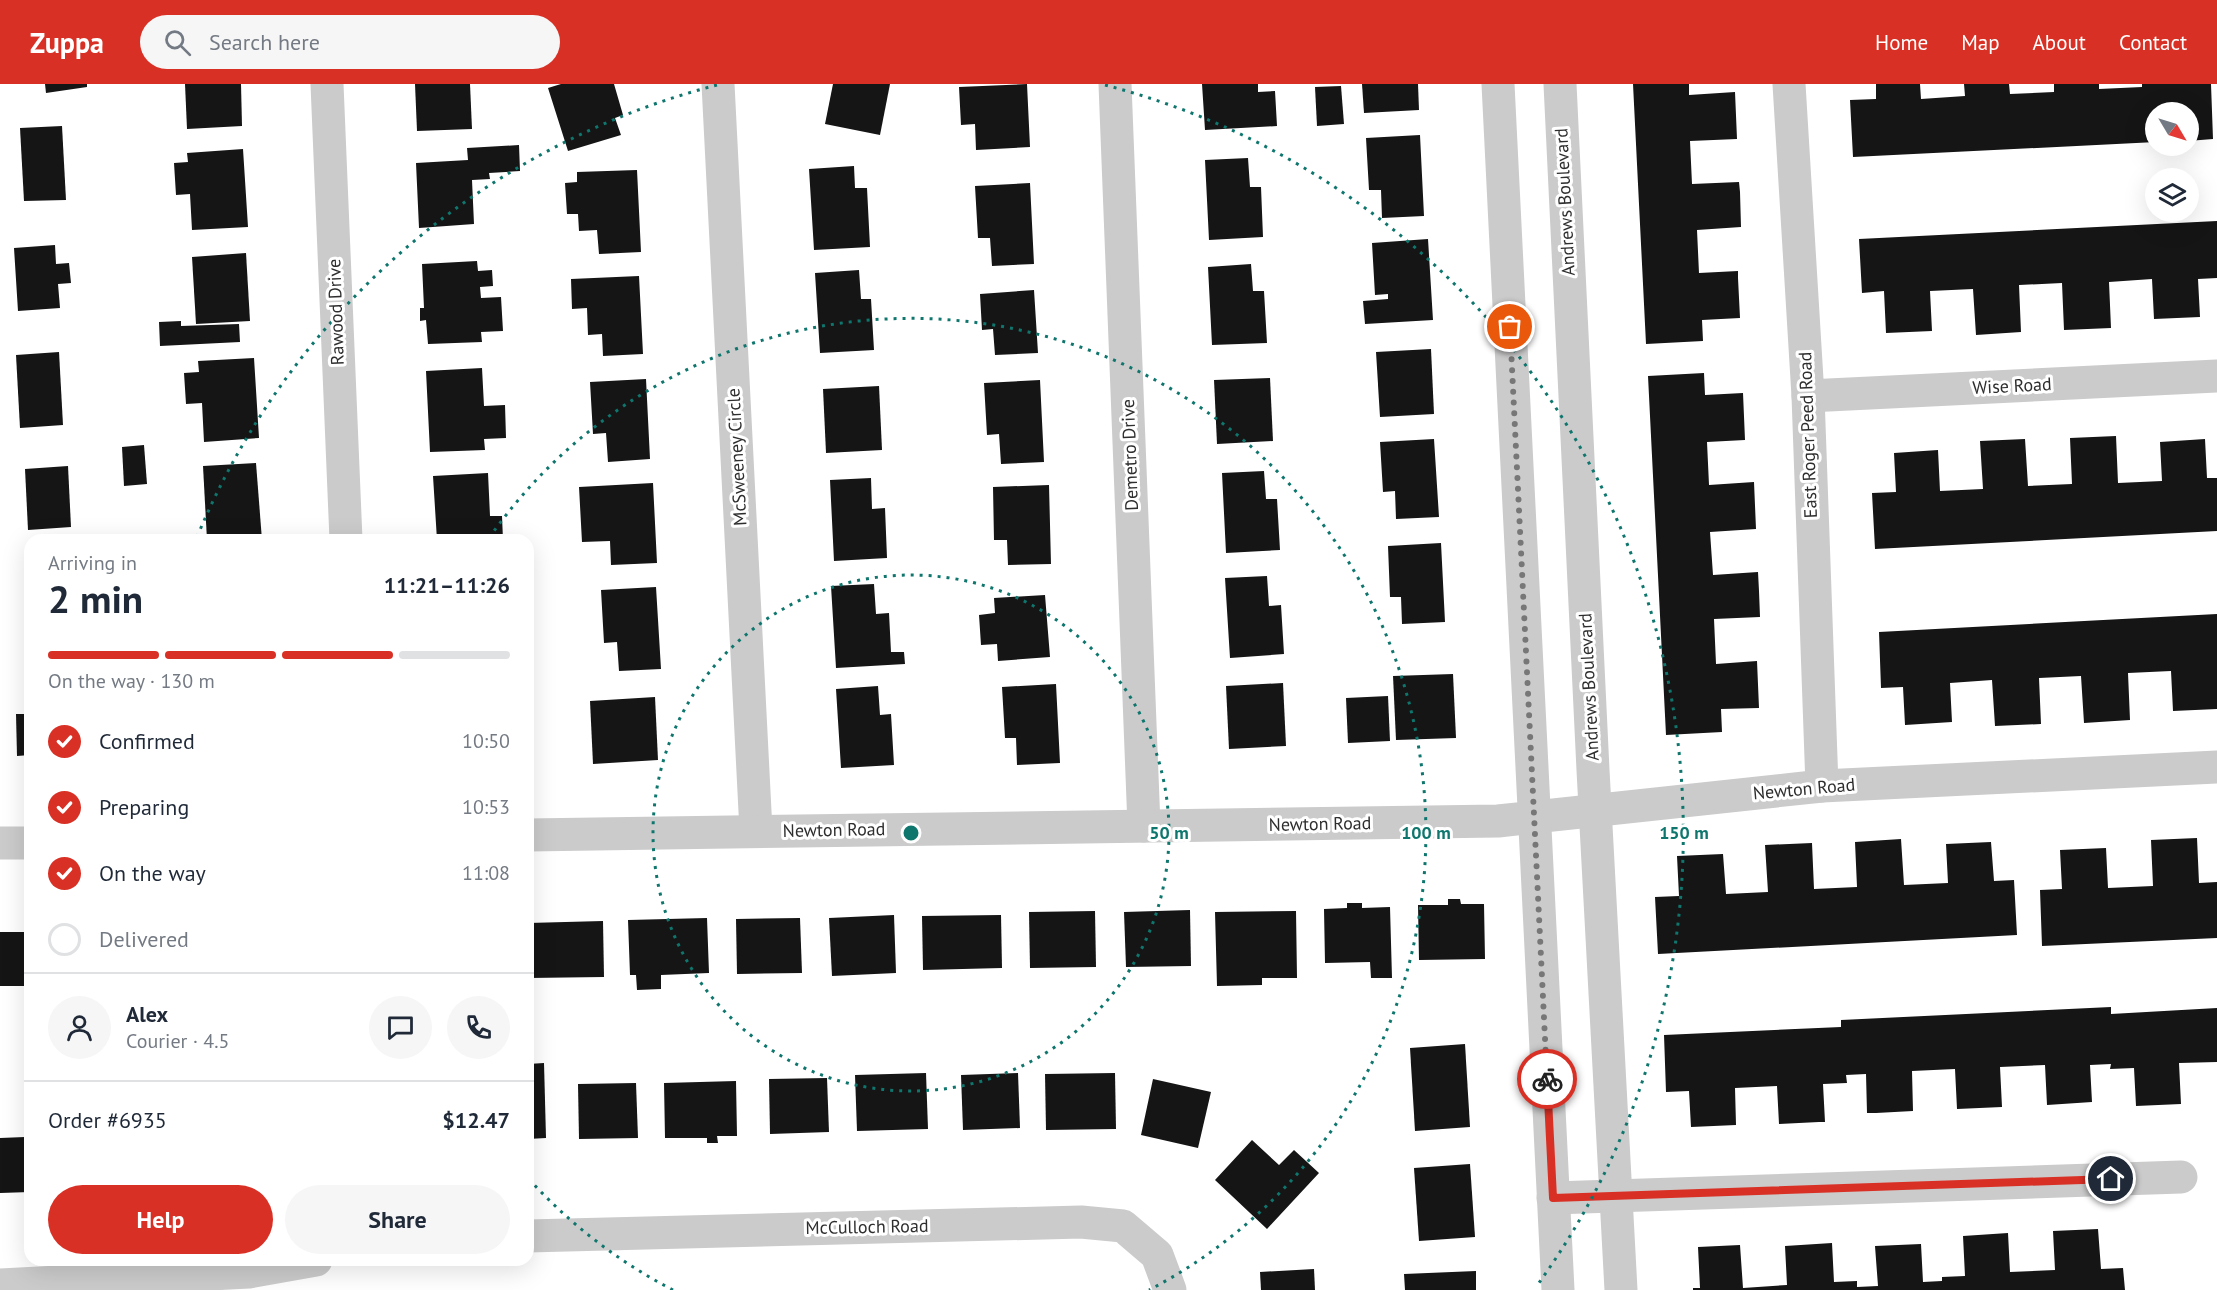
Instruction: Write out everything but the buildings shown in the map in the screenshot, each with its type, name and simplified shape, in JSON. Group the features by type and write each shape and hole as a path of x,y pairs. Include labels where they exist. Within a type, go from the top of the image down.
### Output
{"street":[{"name":"Rawood Drive","path":"327,84 346,534"},
{"name":"McSweeney Circle","path":"718,84 756,831"},
{"name":"Demetro Drive","path":"1115,84 1144,826"},
{"path":"1498,84 1558,1290"},
{"name":"Andrews Boulevard","path":"1560,84 1621,1290"},
{"name":"East Roger Peed Road","path":"1790,84 1789,100 1808,396 1821,786"},
{"name":"Wise Road","path":"1808,396 2217,376"},
{"name":"Newton Road","path":"534,835 1498,821 1821,786 2217,767"},
{"path":"0,843 24,843"},
{"path":"1553,1198 2181,1177"},
{"name":"McCulloch Road","path":"534,1236 1081,1222 1123,1226 1157,1255 1170,1290"},
{"path":"0,1285 249,1272 282,1266"}],"way so far":[{"path":"1510,327 1547,1079"}],"route":[{"path":"1547,1079 1553,1198 2111,1179"}]}
